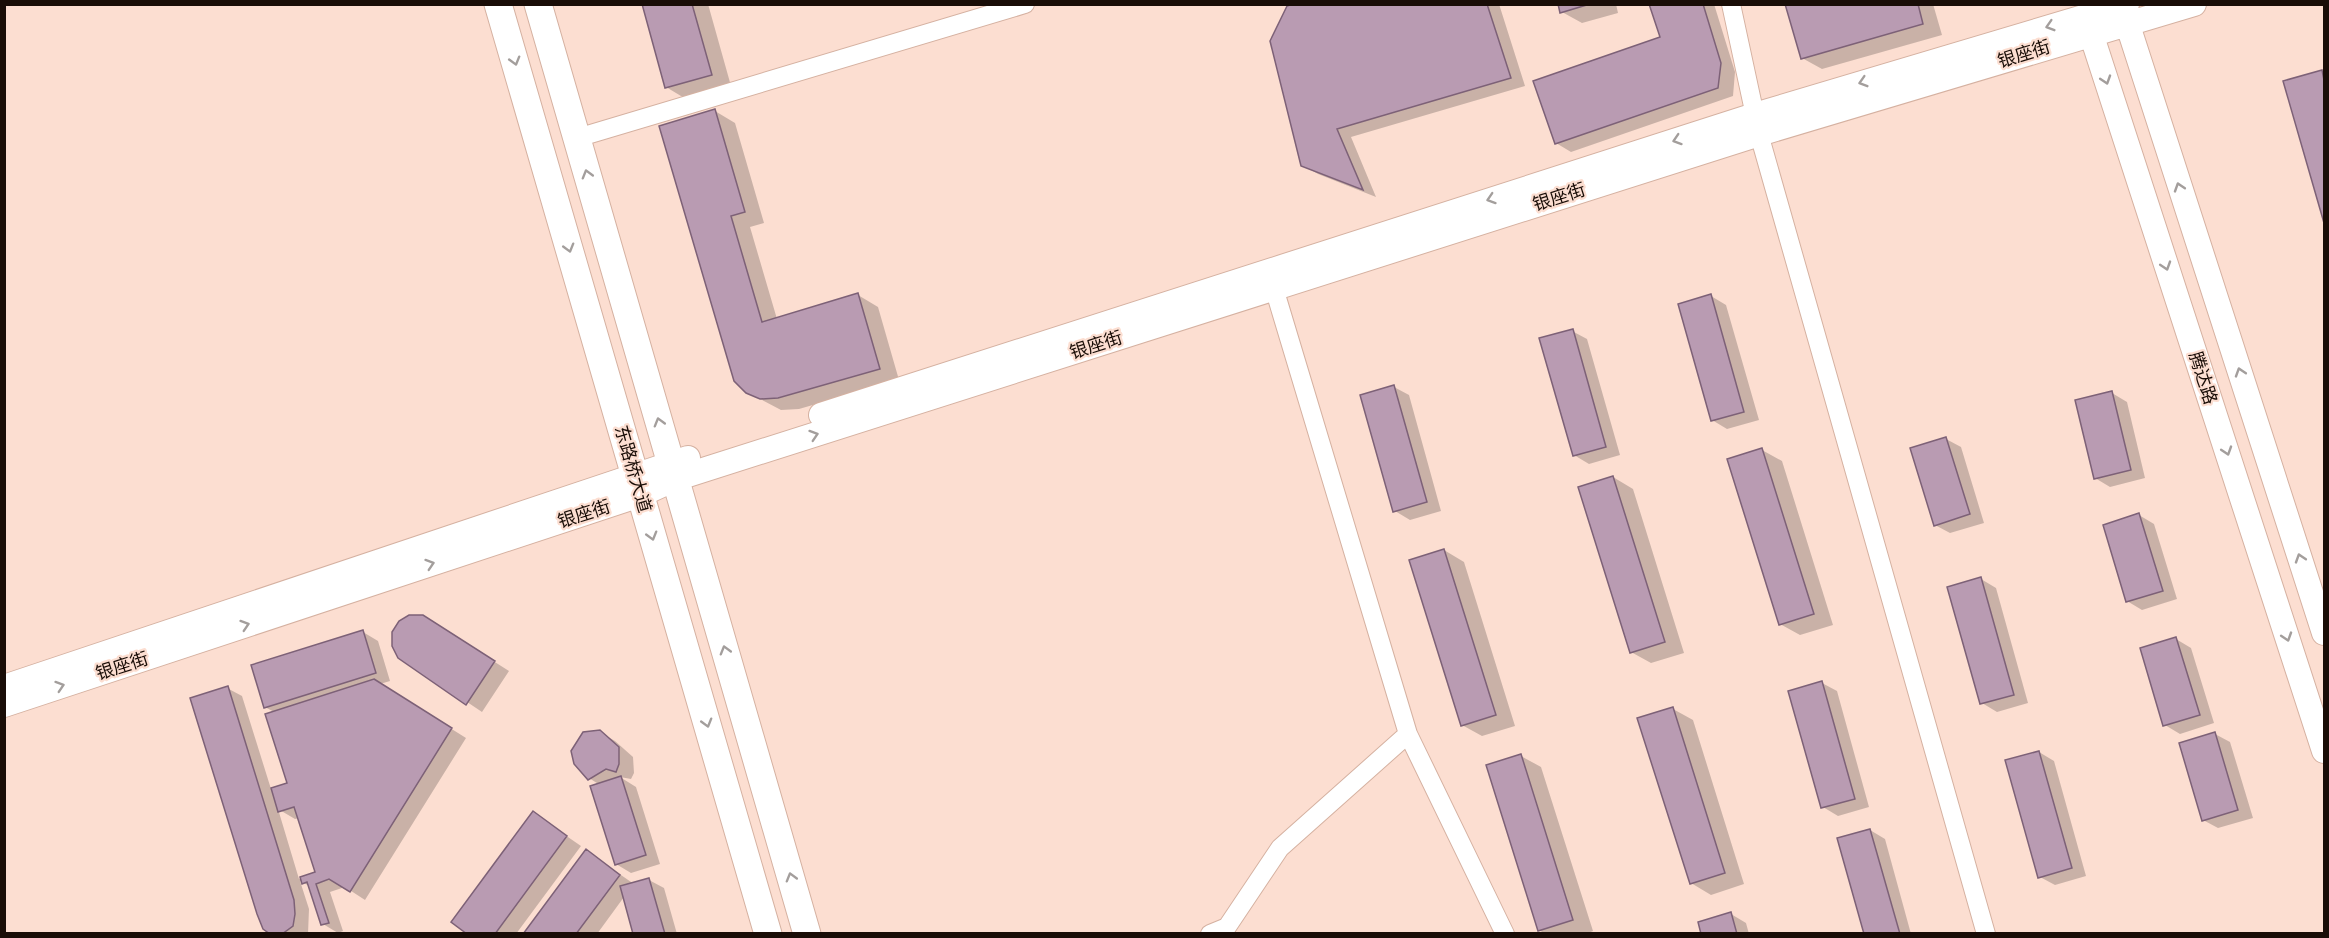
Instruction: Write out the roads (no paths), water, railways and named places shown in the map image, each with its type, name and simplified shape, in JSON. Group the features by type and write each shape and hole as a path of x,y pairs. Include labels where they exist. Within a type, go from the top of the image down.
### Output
{"main road":[{"name":"东路桥大道","path":"498,4 768,933"},
{"path":"538,4 807,933"},
{"path":"673,471 2086,18 2124,10 2194,4"},
{"name":"腾达路","path":"2124,10 2325,633"},
{"name":"腾达路","path":"2086,18 2325,751"},
{"name":"银座街","path":"4,705 673,471 1274,288 1757,124"},
{"path":"4,687 638,485"}],"street":[{"path":"577,138 1025,4"},
{"path":"1731,4 1757,124 1986,933"},
{"path":"1274,288 1408,734 1505,933"},
{"path":"1210,933 1227,927 1280,848 1408,734"}]}
